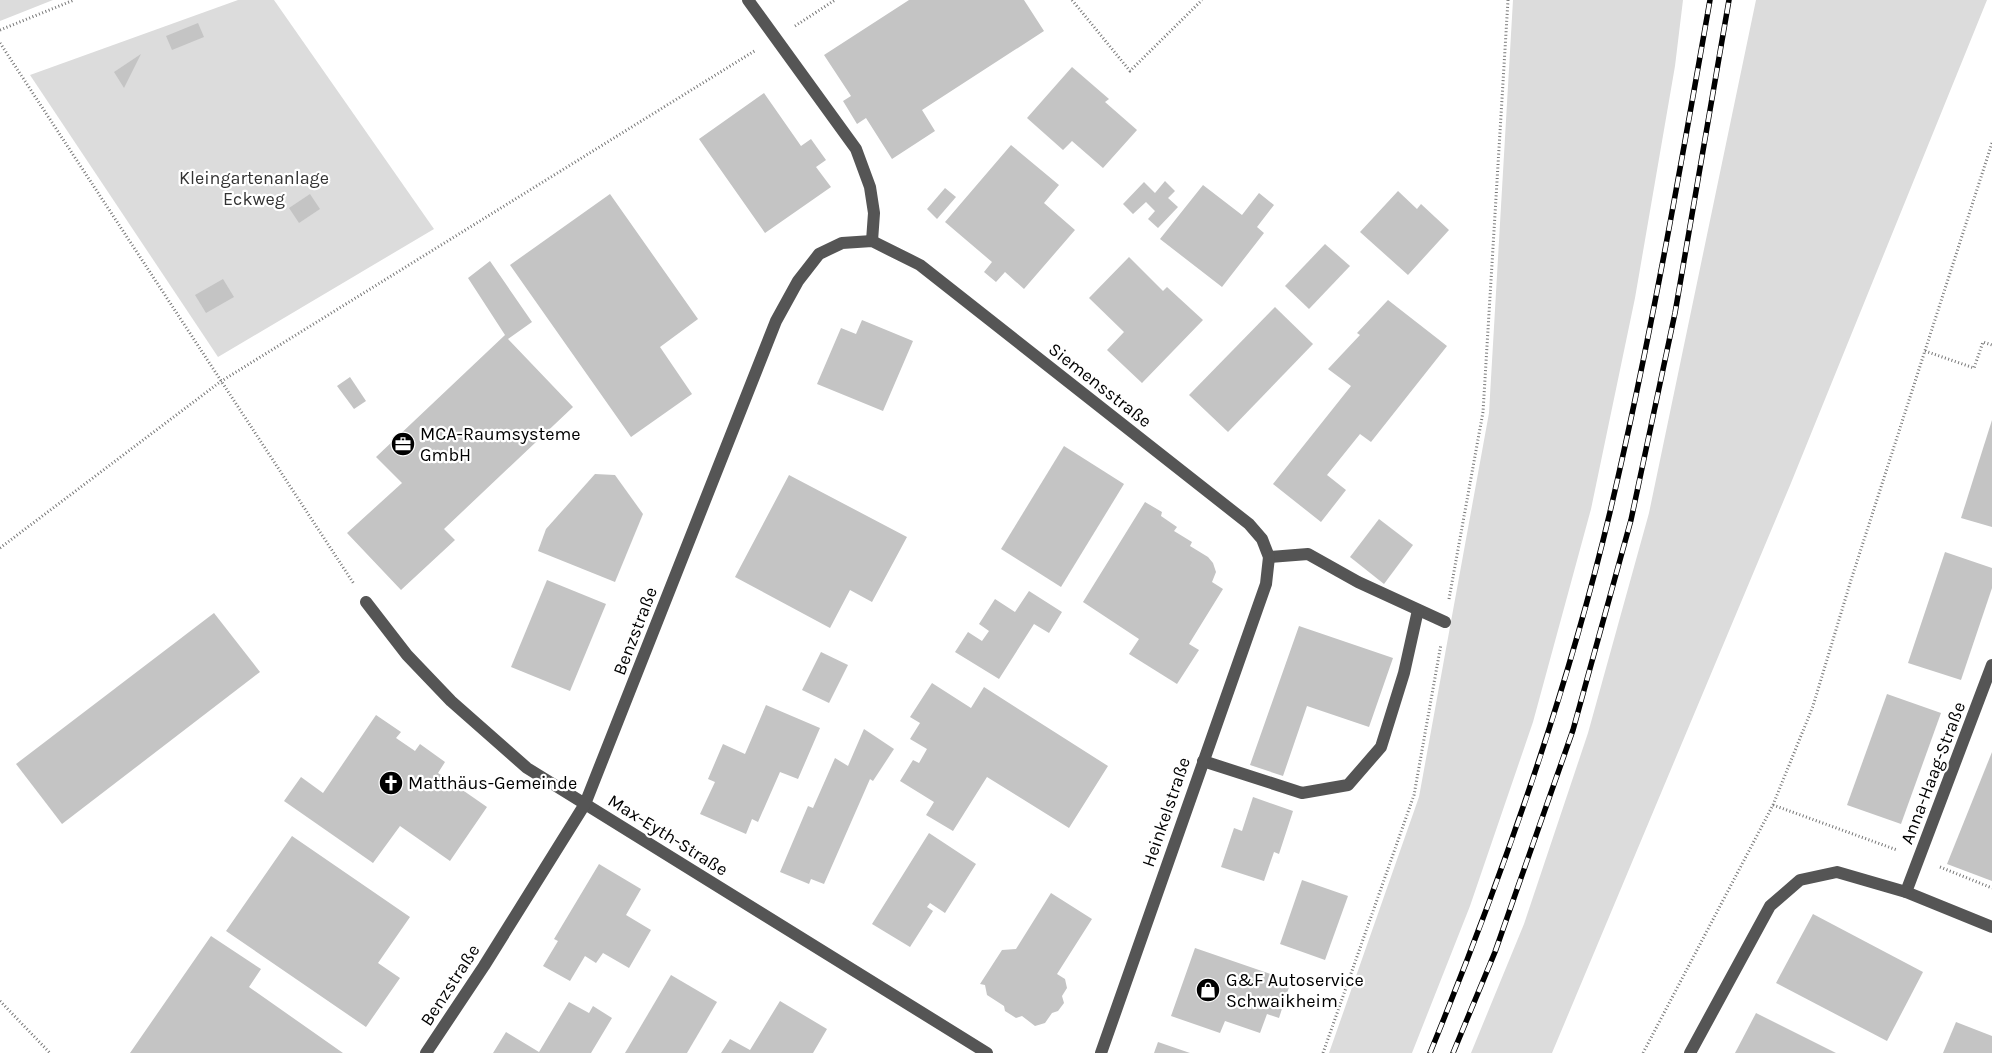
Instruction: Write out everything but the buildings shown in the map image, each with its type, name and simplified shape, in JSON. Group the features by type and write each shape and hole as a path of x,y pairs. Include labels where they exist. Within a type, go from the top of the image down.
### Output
{"street":[{"path":"748,0 856,149 870,187 874,213 872,241"},
{"name":"Siemensstraße","path":"872,241 920,265 1249,524 1262,539 1269,557"},
{"name":"Benzstraße","path":"426,1053 484,966 585,804 776,321 798,281 819,254 842,243 872,241"},
{"path":"1269,557 1308,554 1358,582 1445,622"},
{"name":"Heinkelstraße","path":"1101,1053 1202,760 1266,584 1269,557"},
{"name":"Max-Eyth-Straße","path":"366,602 407,655 450,701 527,768 987,1053"},
{"path":"1202,760 1302,793 1348,785 1380,747 1404,673 1418,610"},
{"name":"Anna-Haag-Straße","path":"1906,892 1992,666"},
{"path":"1690,1053 1770,906 1800,880 1837,872 1906,892 1992,927"}],"path":[{"path":"0,30 74,0"},
{"path":"0,548 220,382 777,38 835,0"},
{"path":"1072,0 1130,71 1202,0"},
{"path":"1323,1053 1414,795 1483,412 1508,0"},
{"path":"0,43 220,382 366,602"},
{"path":"1643,1053 1774,805 1813,706 1851,580 1992,143"},
{"path":"1925,351 1974,368 1983,342 1992,345"},
{"path":"1774,805 1919,858 1992,888"},
{"path":"0,1002 50,1053"}],"green space":[{"path":"0,0 53,0 0,21"},
{"name":"Kleingartenanlage Eckweg","path":"238,0 274,0 434,229 218,357 30,75"},
{"path":"1513,0 1683,0 1675,66 1635,298 1591,509 1533,722 1470,906 1412,1053 1329,1053 1419,797 1489,413"},
{"path":"1756,0 1987,0 1791,483 1552,1053 1471,1053 1524,924 1588,733 1649,513"}],"railway":[{"path":"1430,1053 1507,853 1553,718 1593,581 1625,448 1651,320 1710,0"},
{"path":"1453,1053 1495,952 1573,730 1631,520 1675,313 1729,0"}],"place":[{"name":"MCA-Raumsysteme GmbH","path":"403,444"},
{"name":"Matthäus-Gemeinde","path":"391,783"},
{"name":"G&F Autoservice Schwaikheim","path":"1208,990"}]}
